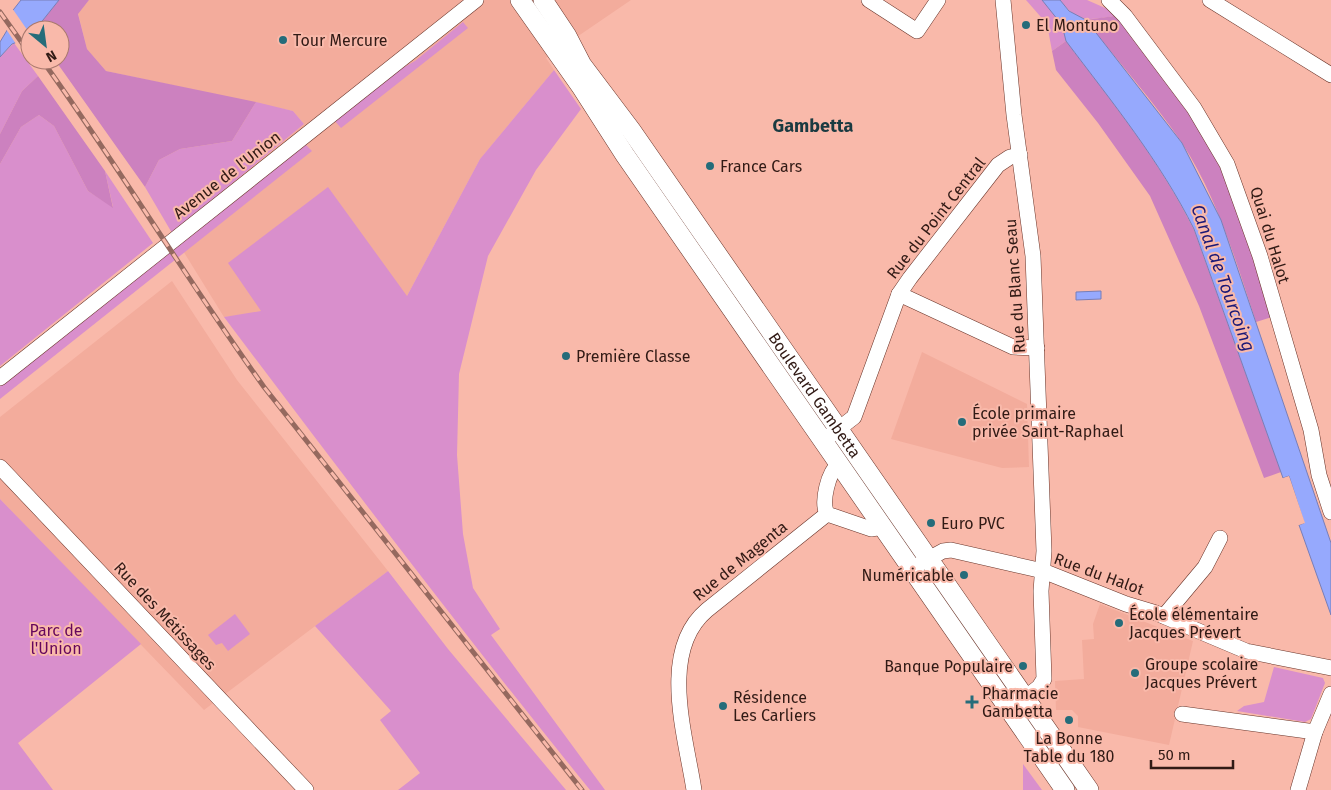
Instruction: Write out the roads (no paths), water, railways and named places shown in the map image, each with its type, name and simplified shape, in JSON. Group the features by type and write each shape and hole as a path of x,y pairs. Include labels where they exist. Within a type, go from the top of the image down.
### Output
{"main road":[{"name":"Boulevard Gambetta","path":"520,0 883,527 920,564 1024,698 1089,790"},
{"name":"Boulevard Gambetta","path":"542,0 567,36 585,70 631,130 838,430 1012,713 1065,790"}],"street":[{"name":"Avenue de l'Union","path":"0,378 476,0"},
{"path":"869,0 917,31 938,0"},
{"name":"Rue du Blanc Seau","path":"1003,0 1033,256 1044,551 1041,591 1044,679 1039,687 1018,703 1012,713"},
{"name":"Quai du Halot","path":"1109,0 1125,16 1194,108 1227,164 1260,256 1310,430 1319,475 1330,505"},
{"path":"1210,0 1331,75"},
{"name":"Rue du Point Central","path":"823,441 854,417 899,294 921,262 998,165 1010,157 1020,155"},
{"path":"899,294 1013,347 1037,348"},
{"path":"839,464 831,472 824,505 826,514 871,529 883,527"},
{"name":"Rue des Métissages","path":"0,467 299,788"},
{"name":"Rue de Magenta","path":"694,790 677,681 680,657 694,626 706,610 826,514"},
{"path":"1164,616 1205,567 1220,538"},
{"name":"Rue du Halot","path":"920,564 942,551 952,550 1043,571 1164,616 1246,651 1331,668"},
{"path":"1298,790 1315,732 1331,694"},
{"path":"1182,714 1315,732"}],"water":[{"path":"21,0 59,0 43,20 20,20 20,41 12,44 0,57 0,42 9,27 10,14"},
{"name":"Canal de Tourcoing","path":"1042,0 1060,0 1069,11 1086,20 1182,143 1221,220 1331,543 1331,615 1299,525 1304,523 1289,476 1283,478 1194,229 1151,156 1066,41 1062,25"},
{"path":"1101,291 1101,299 1076,300 1076,292"}],"railway":[{"path":"0,12 20,40"},
{"path":"49,70 264,387 582,790"}],"place":[{"name":"El Montuno","path":"1026,25"},
{"name":"Tour Mercure","path":"283,40"},
{"name":"France Cars","path":"710,166"},
{"name":"Première Classe","path":"566,356"},
{"name":"École primaire privée Saint-Raphael","path":"962,422"},
{"name":"Euro PVC","path":"931,523"},
{"name":"Numéricable","path":"964,575"},
{"name":"École élémentaire Jacques Prévert","path":"1119,623"},
{"name":"Banque Populaire","path":"1023,666"},
{"name":"Groupe scolaire Jacques Prévert","path":"1135,673"},
{"name":"Pharmacie Gambetta","path":"972,702"},
{"name":"Résidence Les Carliers","path":"723,706"},
{"name":"La Bonne Table du 180","path":"1069,720"}],"district":[{"name":"Gambetta","path":"813,126"}],"park label":[{"name":"Parc de l'Union","path":"56,639"}]}
